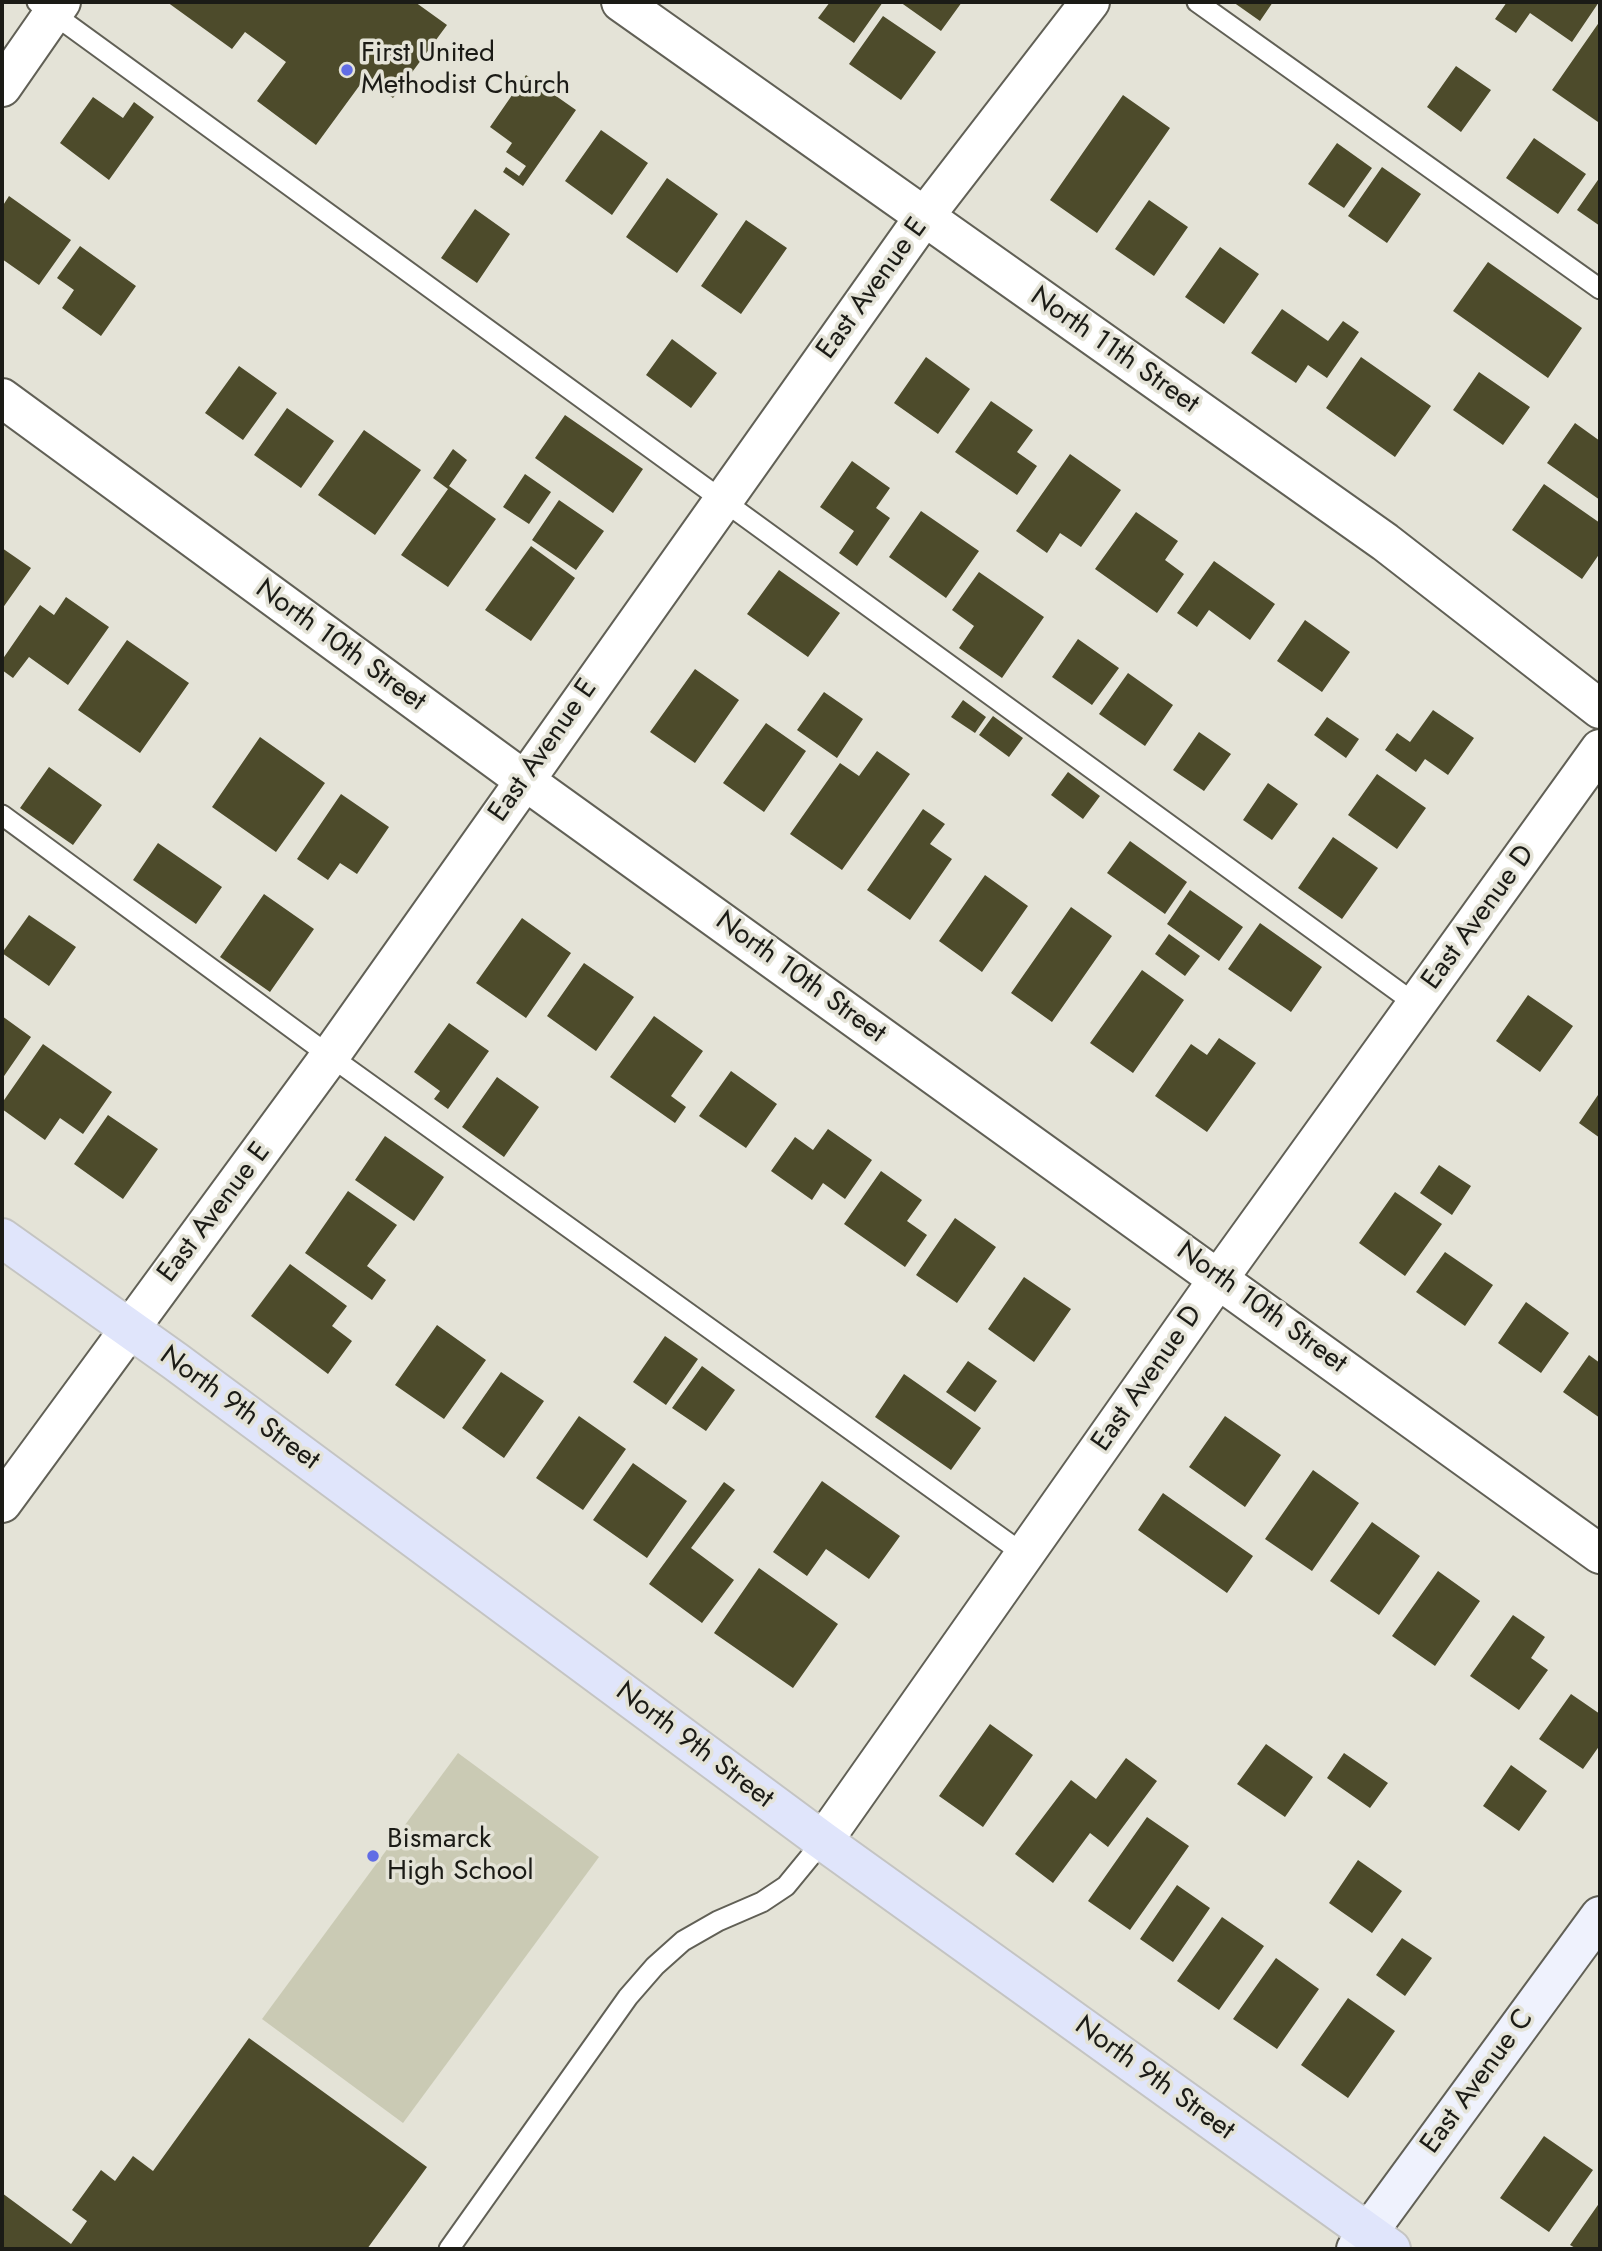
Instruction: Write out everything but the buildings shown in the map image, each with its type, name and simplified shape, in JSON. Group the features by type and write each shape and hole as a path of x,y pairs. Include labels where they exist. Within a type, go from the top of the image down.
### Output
{"main road":[{"name":"North 9th Street","path":"2,1238 129,1328 1372,2244"}],"street":[{"name":"North 11th Street","path":"621,2 1385,542 1600,709"},
{"name":"East Avenue E","path":"2,1503 330,1056 923,218 1090,2"},
{"path":"2,87 50,5"},
{"name":"North 10th Street","path":"2,398 524,780 1600,1554"},
{"name":"East Avenue D","path":"823,1841 1219,1278 1600,749"},
{"name":"East Avenue C","path":"1372,2244 1600,1916"}],"lane":[{"path":"1197,2 1600,289"},
{"path":"50,5 722,500 1417,1004"},
{"path":"2,815 330,1056 1025,1555"},
{"path":"449,2249 628,1997 655,1966 683,1941 718,1921 762,1902 786,1886 823,1841"}],"green space":[{"path":"458,1753 599,1857 403,2123 262,2019"}],"place":[{"name":"First United Methodist Church","path":"347,70"},
{"name":"Bismarck High School","path":"373,1856"}]}
